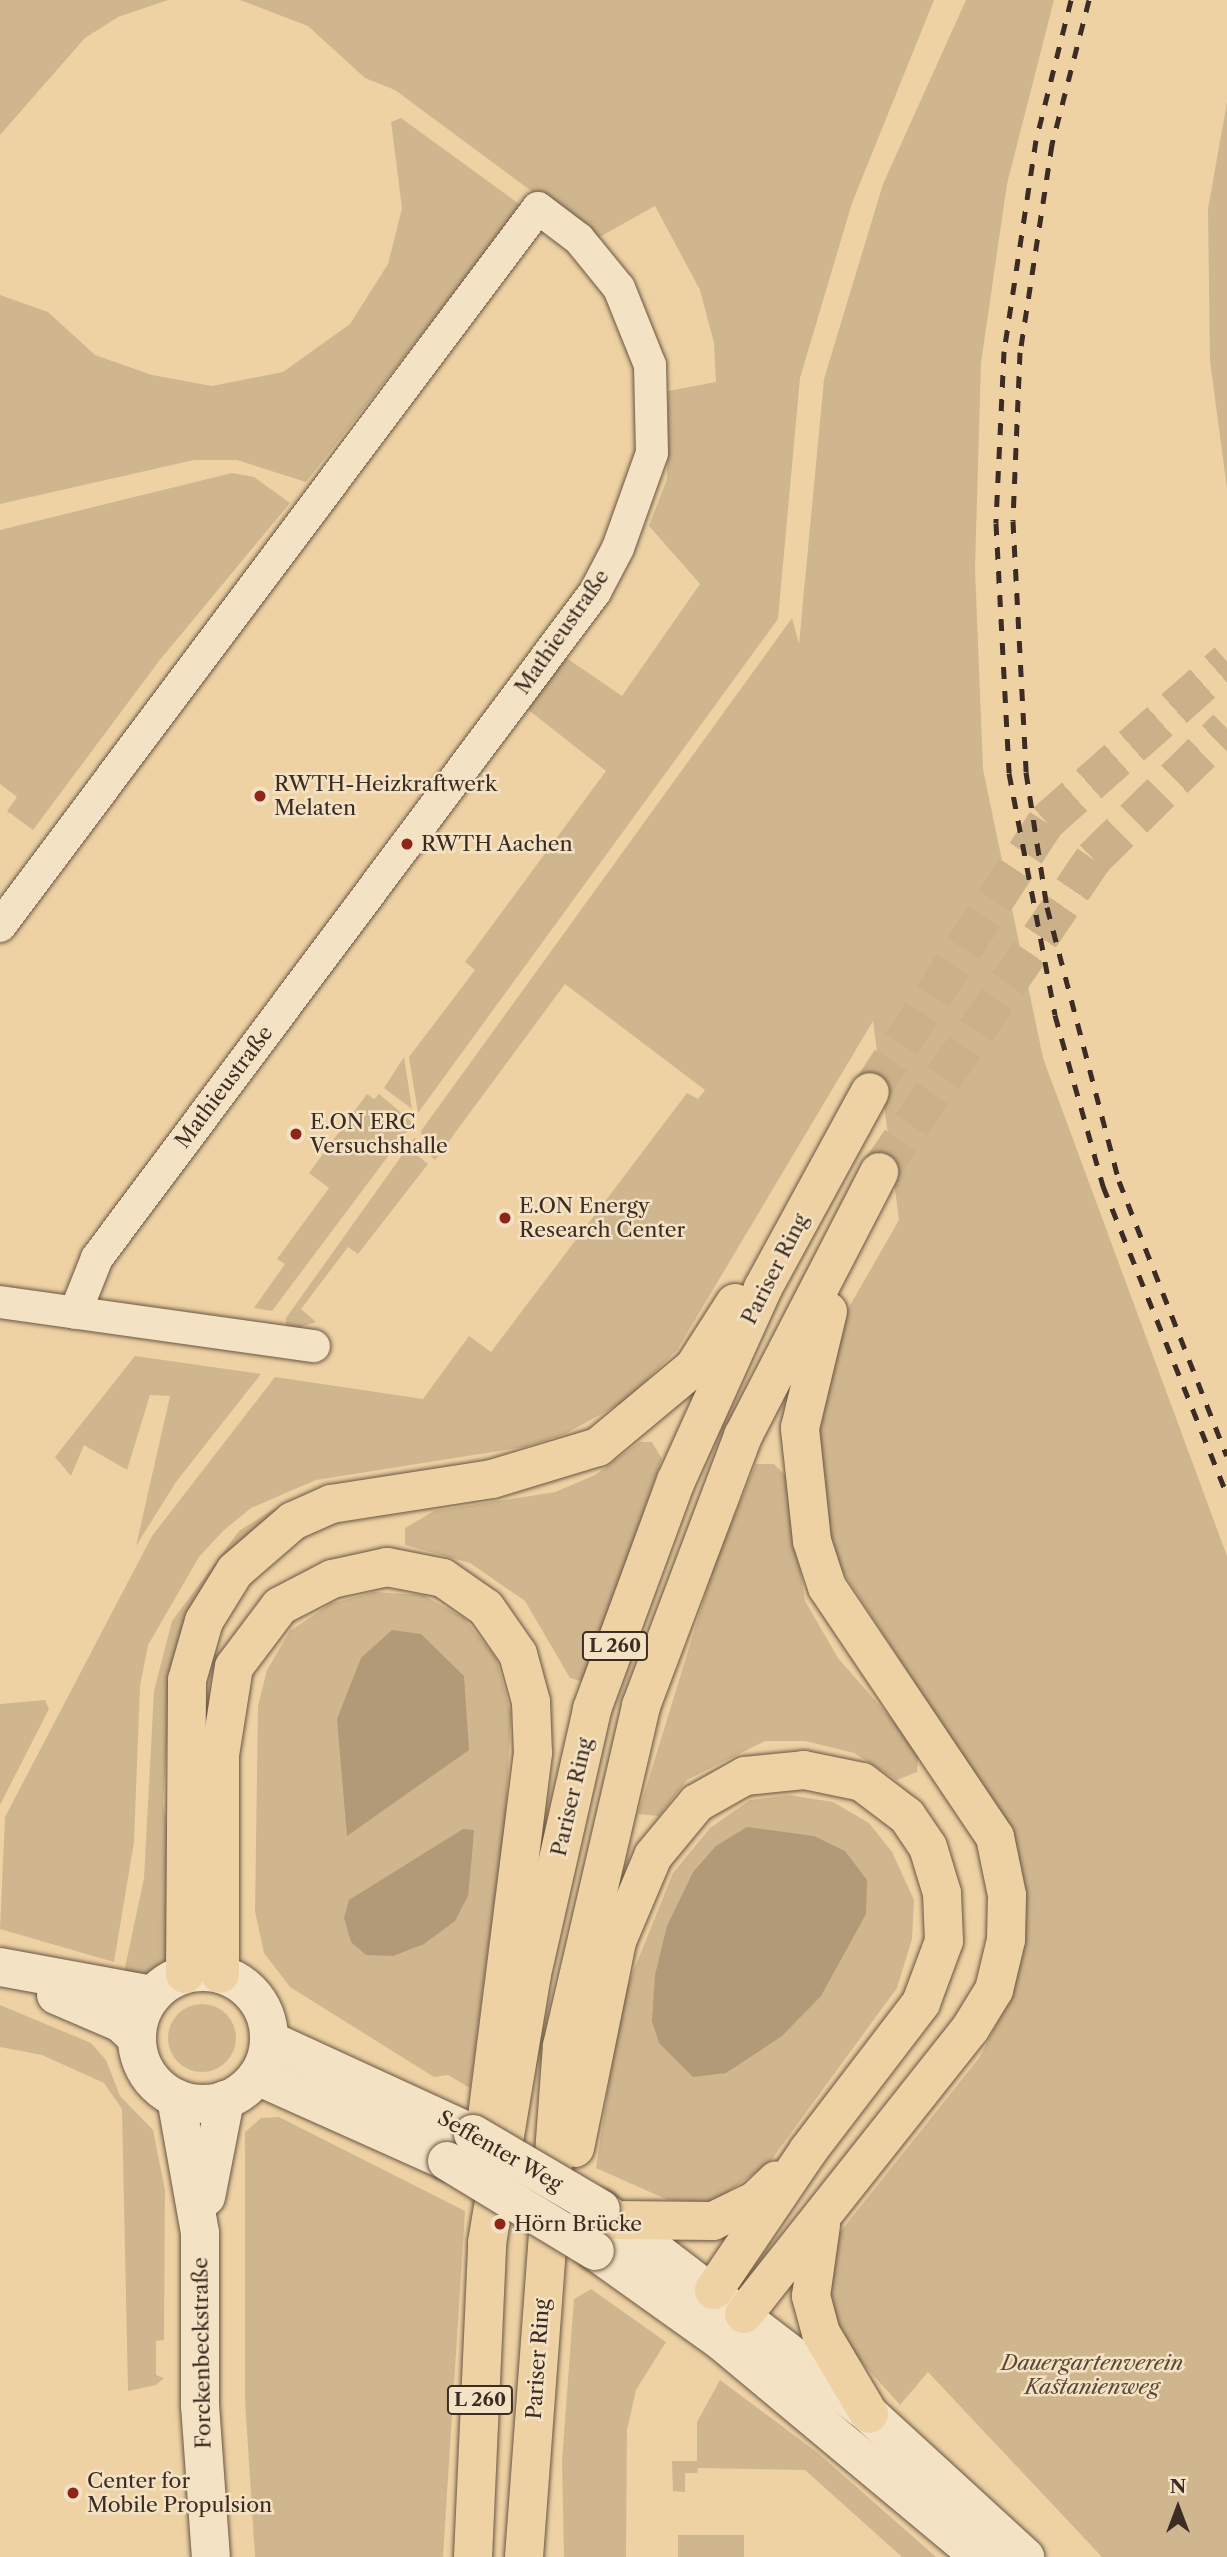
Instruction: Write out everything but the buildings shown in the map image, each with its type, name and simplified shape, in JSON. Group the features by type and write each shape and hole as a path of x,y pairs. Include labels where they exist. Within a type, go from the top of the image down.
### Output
{"highway":[{"name":"Pariser Ring","path":"203,1974 187,1680 204,1621 236,1571 293,1521 331,1504 549,1467 598,1447 639,1418 694,1367 870,1092 763,1288 676,1482 592,1709 532,1974 487,2243 472,2557"},
{"name":"Pariser Ring","path":"524,2557 562,2046 641,1706 743,1436 879,1172 807,1383 803,1489 827,1587 995,1837 1007,1895 1006,1940 994,1990 970,2029 822,2219"},
{"path":"203,1974 220,1755 234,1667 280,1606 332,1579 387,1567 443,1577 486,1608 499,1626 518,1654 531,1702 531,1766 485,2092 487,2243"},
{"path":"544,2279 617,1941 653,1856 696,1803 746,1776 804,1770 862,1782 907,1816 928,1847 943,1893 944,1941 920,2003 808,2151 703,2304"},
{"path":"608,2215 713,2221 756,2200 808,2151"},
{"path":"733,2328 822,2219"},
{"path":"822,2219 811,2296 821,2333 869,2414"}],"street":[{"name":"Mathieustraße","path":"0,926 538,208 579,239 619,288 650,365 652,453 618,548 595,592 97,1258 75,1313"},
{"path":"0,1302 314,1346"},
{"path":"14,1971 152,1995 203,1974 256,1999 263,2058 225,2100 176,2098 155,2084 136,2038 121,2023 14,1971"},
{"path":"136,2038 152,1995"},
{"name":"Seffenter Weg","path":"263,2058 450,2121 608,2215 980,2557"},
{"name":"Seffenter Weg","path":"263,2058 447,2161 595,2251 703,2304"},
{"name":"Forckenbeckstraße","path":"176,2098 200,2233 200,2405 211,2557"},
{"name":"Forckenbeckstraße","path":"200,2233 225,2100"},
{"name":"Seffenter Weg","path":"733,2328 869,2414 1025,2557"}],"green space":[{"path":"0,0 168,0 118,17 85,38 0,135"},
{"path":"240,0 934,0 852,203 800,378 778,619 418,1113 409,1057 475,970 465,962 606,771 526,708 565,657 622,696 700,584 649,526 667,479 668,391 716,382 714,343 700,290 655,206 596,239 395,90 365,78 308,26"},
{"name":"Dauergartenverein Kastanienweg","path":"966,0 1054,0 1007,184 981,363 975,568 983,769 1043,1058 1227,1556 1227,2557 1102,2557 928,2372 900,2405 830,2327 829,2246 979,2058 1003,2012 1021,1952 1006,1823 840,1567 815,1484 815,1403 833,1335 899,1220 873,1021 677,1350 625,1401 565,1434 524,1447 316,1480 251,1508 223,1531 199,1557 148,1645 140,1686 134,1842 114,1962 0,1929 5,1817 152,1536 275,1377 423,1399 469,1336 491,1352 687,1093 698,1099 705,1090 565,984 435,1160 424,1151 421,1131 792,618 799,644 824,379 883,184"},
{"path":"1227,102 1227,489 1210,361 1208,209"},
{"path":"401,118 522,206 306,482 237,460 194,460 0,504 0,295 48,312 95,355 152,375 212,386 283,372 350,324 388,264 402,208 391,122"},
{"path":"232,473 254,477 290,503 159,661 33,830 7,811 17,797 0,784 0,530"},
{"path":"404,1057 412,1109 384,1088"},
{"path":"367,1094 374,1099 379,1094 413,1123 272,1311 254,1308 285,1264 277,1259 329,1188 309,1173"},
{"path":"415,1137 417,1155 428,1164 358,1254 348,1247 301,1309 316,1322 286,1332 286,1318"},
{"path":"135,1356 261,1374 176,1482 136,1546 170,1396 150,1395 127,1470 84,1445 71,1476 55,1457"},
{"path":"640,1442 652,1442 662,1459 584,1682 570,1678 525,1601 470,1563 405,1545 405,1528 434,1511 555,1492 595,1475"},
{"path":"756,1464 774,1464 786,1476 805,1601 838,1658 919,1751 917,1772 897,1780 854,1753 805,1741 765,1741 687,1780 659,1816 638,1814 716,1560"},
{"path":"314,1499 171,1680 163,1802 172,1858 168,1966 149,1980 122,1982 144,1878 154,1691 172,1621 239,1531 272,1510"},
{"path":"374,1592 423,1595 464,1618 496,1658 511,1714 506,1814 470,2088 448,2075 434,2077 290,1987 264,1953 255,1911 258,1706 267,1670 290,1631 330,1604"},
{"path":"45,1700 49,1709 0,1805 0,1704"},
{"path":"789,1795 833,1802 869,1823 892,1852 914,1900 912,1939 897,1988 769,2163 713,2202 668,2200 596,2168 621,2002 673,1873 710,1828 750,1800"},
{"path":"202,2004 215,2007 226,2014 233,2025 236,2038 233,2051 226,2062 215,2069 202,2072 189,2069 178,2062 171,2051 168,2038 171,2025 178,2014 189,2007"},
{"path":"0,2005 91,2043 106,2060 120,2096 153,2130 165,2190 164,2340 156,2341 156,2375 164,2378 156,2385 128,2391 122,2109 104,2083 42,2055 0,2047"},
{"path":"279,2117 465,2211 443,2557 255,2557 245,2400 245,2132 261,2118"},
{"path":"591,2289 666,2342 636,2390 627,2430 626,2557 564,2557 562,2460 574,2299"},
{"path":"720,2380 818,2453 936,2557 902,2557 805,2470 698,2468 697,2473 685,2473 685,2492 673,2491 672,2461 697,2461 697,2422"},
{"path":"678,2535 744,2535 744,2557 678,2557"}],"shaded area":[{"path":"392,1630 421,1634 464,1676 469,1750 347,1836 337,1719 361,1658"},
{"path":"747,1827 814,1836 845,1851 867,1880 866,1914 821,1996 782,2036 726,2073 693,2077 659,2043 652,2021 655,1975 667,1926 693,1872 716,1846"},
{"path":"463,1829 474,1830 472,1855 468,1896 455,1921 424,1944 393,1956 366,1955 351,1942 344,1918 349,1900"}],"tunnel":[{"path":"870,1092 1046,822 1227,662"},
{"path":"879,1172 1093,859 1227,728"}],"railway":[{"path":"1071,0 1036,140 1004,351 996,523 1009,773 1055,1015 1103,1186 1227,1495"},
{"path":"1089,0 1052,144 1020,352 1013,521 1026,772 1047,907 1119,1181 1227,1456"}],"place":[{"name":"RWTH-Heizkraftwerk Melaten","path":"260,796"},
{"name":"RWTH Aachen","path":"407,844"},
{"name":"E.ON ERC Versuchshalle","path":"296,1134"},
{"name":"E.ON Energy Research Center","path":"505,1218"},
{"name":"Hörn Brücke","path":"500,2224"},
{"name":"Center for Mobile Propulsion","path":"73,2493"}]}
